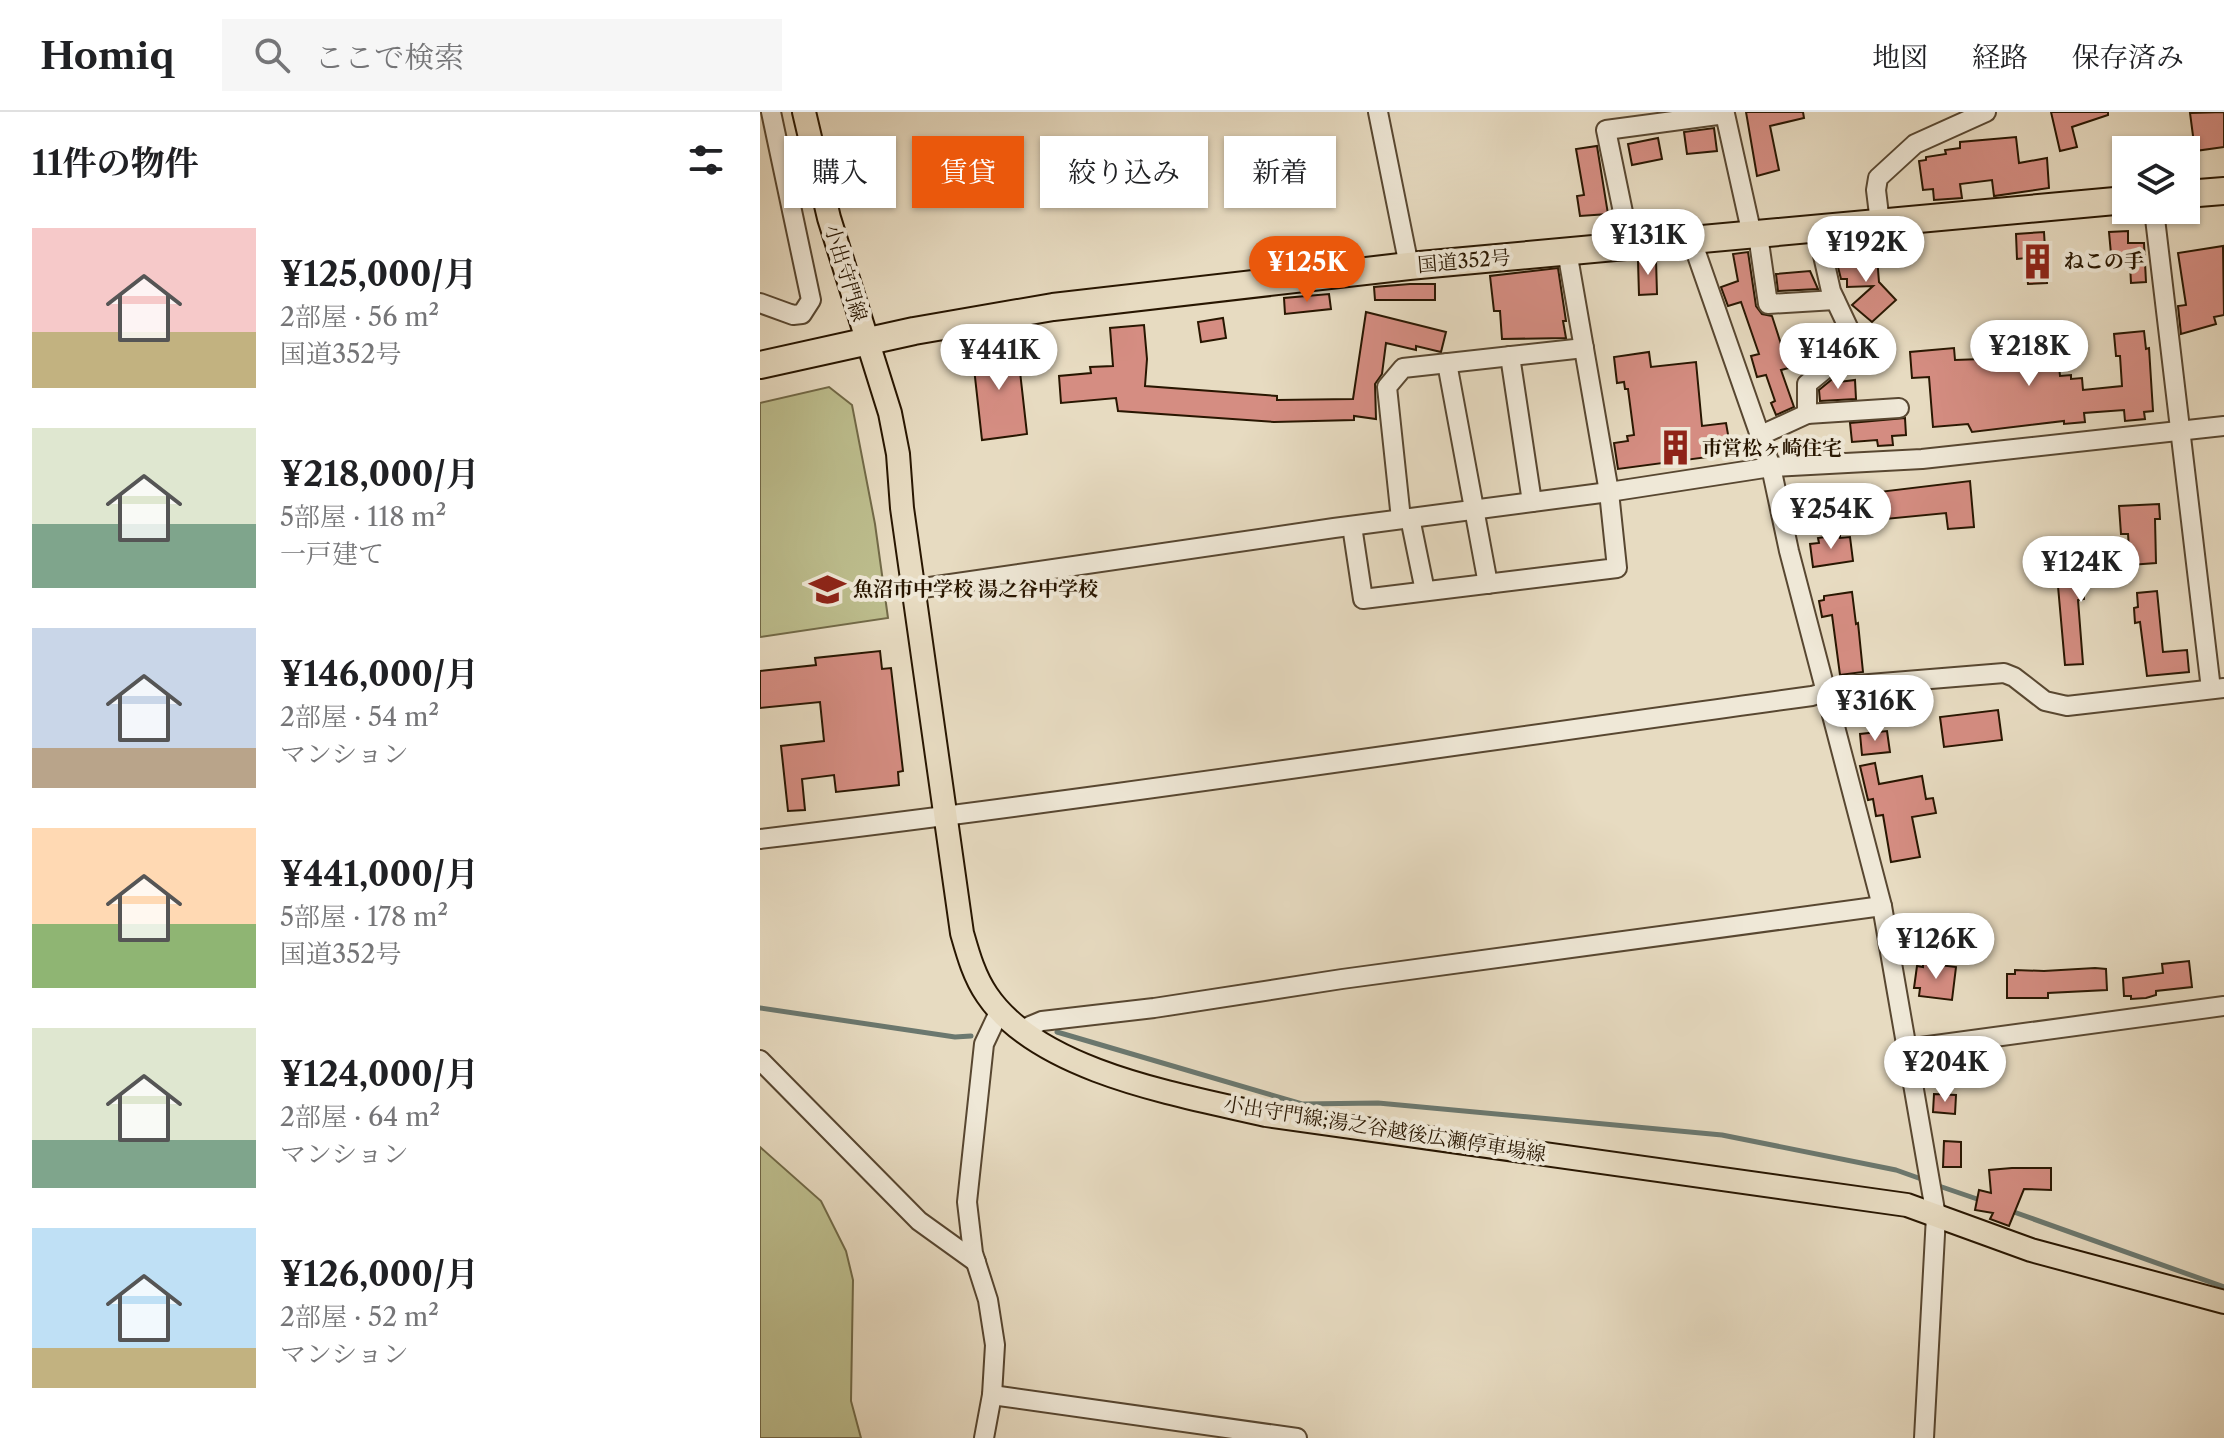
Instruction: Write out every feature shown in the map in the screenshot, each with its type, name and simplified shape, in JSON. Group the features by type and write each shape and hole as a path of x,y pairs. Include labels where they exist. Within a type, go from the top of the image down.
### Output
{"highway":[{"path":"2200,193 2224,191"},
{"name":"国道352号","path":"760,365 868,340 1053,307 1409,266 2112,201"}],"main road":[{"name":"小出守門線","path":"804,112 829,218 868,340"},
{"name":"小出守門線;湯之谷越後広瀬停車場線","path":"868,340 890,413 898,454 902,508 916,589 962,933 969,958 988,997 1024,1033 1063,1056 1120,1077 1266,1115 1907,1205 2031,1250 2224,1302"}],"street":[{"path":"760,303 793,315 802,314 811,300 771,112"},
{"path":"1378,112 1409,266"},
{"path":"1880,223 1876,190 1878,178 1915,144 1986,112"},
{"path":"1630,246 1606,130 1725,114 1755,235 1768,304 1835,300"},
{"path":"760,839 945,818 1812,696 1845,686 2004,673 2045,701 2067,706 2218,688 2181,431 2156,224"},
{"path":"1807,414 1807,384 1856,344 1831,291 1817,229"},
{"path":"1692,241 1771,467 1789,551 1882,906 1936,1216 1924,1438"},
{"path":"1352,526 1363,599 1617,568 1609,492 1567,251"},
{"path":"1425,591 1406,519 1387,387 1403,368 1584,348"},
{"path":"1510,356 1532,502"},
{"path":"1447,363 1488,584"},
{"path":"1759,436 1807,414 1899,408"},
{"path":"916,589 1771,467 1922,459 2224,426"},
{"path":"1024,1033 1030,1026 1042,1021 1882,906"},
{"path":"1906,1049 2224,1006"},
{"path":"984,1438 992,1395 995,1345 969,1227 967,1202 984,1044 1000,1010"},
{"path":"760,1060 919,1221 976,1262"},
{"path":"992,1395 1297,1438"}],"green space":[{"path":"829,387 852,405 875,524 888,618 760,637 760,403"},
{"path":"760,1147 821,1201 846,1251 853,1280 851,1401 861,1438 760,1438"}],"building":[{"path":"1746,112 1803,112 1804,118 1770,126 1779,170 1757,176"},
{"path":"2051,112 2108,112 2108,115 2072,127 2077,147 2060,151"},
{"path":"2224,112 2224,147 2200,150 2200,136 2193,136 2190,113"},
{"path":"1714,128 1717,151 1687,154 1684,132"},
{"path":"2016,137 2019,163 2047,158 2049,188 1994,196 1992,180 1960,184 1962,198 1934,200 1933,189 1923,190 1919,161 1926,160 1926,157 1960,148 1960,142"},
{"path":"1658,138 1662,159 1632,165 1628,144"},
{"path":"1597,146 1608,214 1580,216 1577,196 1584,195 1576,149"},
{"path":"2128,231 2128,243 2144,243 2146,282 2131,283 2130,264 2112,265 2109,232"},
{"name":"ねこの手","path":"2044,232 2047,283 2028,284 2026,258 2017,259 2016,234"},
{"path":"2223,246 2224,315 2214,317 2216,324 2181,334 2178,306 2186,305 2178,253"},
{"path":"1874,250 1879,282 1896,300 1872,322 1852,305 1873,286 1847,287 1847,279 1841,279 1836,259 1860,257 1860,251"},
{"path":"1748,252 1756,306 1762,314 1772,316 1781,344 1786,345 1813,333 1812,327 1816,326 1822,341 1837,335 1840,342 1809,367 1808,363 1781,370 1794,407 1776,415 1771,403 1775,401 1766,375 1757,377 1751,356 1759,354 1741,302 1728,306 1721,287 1738,281 1733,254"},
{"path":"1656,259 1657,294 1639,295 1638,261"},
{"path":"1558,268 1566,338 1502,339 1500,311 1494,311 1490,276"},
{"path":"1810,271 1818,289 1778,291 1776,274"},
{"path":"1435,284 1435,300 1375,300 1374,287"},
{"path":"1329,294 1331,309 1285,314 1284,298"},
{"path":"1366,312 1446,332 1441,352 1386,343 1382,374 1375,384 1376,419 1354,416 1354,420 1274,422 1118,411 1116,398 1061,403 1059,376 1091,373 1090,367 1113,366 1110,328 1144,325 1147,359 1145,386 1277,396 1277,400 1353,399"},
{"path":"1223,318 1226,338 1201,342 1198,322"},
{"path":"2144,331 2146,349 2149,348 2153,411 2144,412 2145,419 2125,421 2124,410 2084,413 2085,422 2064,424 2064,421 1972,432 1968,424 1933,427 1929,377 1912,378 1910,352 1954,348 1955,360 1982,359 1982,355 2039,352 2040,368 2059,366 2060,376 2082,378 2083,390 2122,386 2120,356 2116,356 2114,334"},
{"path":"1017,345 1027,434 982,440 972,350"},
{"path":"1649,352 1651,367 1696,362 1702,426 1726,423 1729,440 1737,439 1738,453 1618,469 1614,443 1628,441 1627,436 1634,435 1628,389 1625,389 1624,382 1617,383 1614,357"},
{"path":"1836,376 1839,382 1855,380 1856,399 1820,401 1819,390"},
{"path":"1905,418 1906,435 1892,436 1893,445 1878,446 1877,440 1852,442 1850,423"},
{"path":"1970,481 1974,527 1948,529 1946,513 1865,521 1862,494"},
{"path":"1822,484 1828,499 1805,501 1803,486"},
{"path":"2159,504 2160,519 2155,519 2156,563 2130,565 2128,534 2121,534 2119,506"},
{"path":"1840,535 1840,538 1850,537 1853,561 1813,567 1810,544 1819,543 1818,538"},
{"path":"2126,561 2126,581 2083,587 2084,599 2078,600 2083,664 2065,665 2057,575 2099,570 2099,565"},
{"path":"2157,591 2163,652 2187,650 2189,672 2147,676 2140,622 2135,623 2134,608 2138,607 2137,593"},
{"path":"1852,592 1863,672 1840,675 1832,615 1822,617 1819,601 1824,600 1824,596"},
{"path":"880,651 882,669 891,668 903,771 898,772 899,785 836,792 834,775 802,779 805,810 788,811 781,746 824,741 820,702 760,708 760,671 816,665 815,658"},
{"path":"1998,710 2002,740 1944,747 1940,717"},
{"path":"1887,731 1890,752 1862,755 1860,734"},
{"path":"1875,763 1879,784 1922,776 1926,799 1933,798 1936,813 1912,817 1920,857 1891,862 1883,815 1876,816 1873,799 1868,800 1860,766"},
{"path":"2189,961 2192,987 2156,991 2156,995 2146,998 2124,996 2123,978 2163,973 2162,964"},
{"path":"1923,963 1956,967 1952,1000 1919,996 1920,988 1914,988 1917,966 1923,967"},
{"path":"2106,969 2107,990 2048,993 2048,998 2007,998 2007,974 2015,974 2015,970"},
{"path":"1934,1094 1956,1095 1955,1114 1933,1112"},
{"path":"1944,1141 1961,1142 1961,1167 1943,1167"},
{"path":"2051,1168 2051,1190 2024,1189 2009,1226 1990,1219 1993,1213 1975,1210 1979,1190 1991,1193 1989,1170"}],"waterway":[{"path":"760,1008 955,1037 971,1036"},
{"path":"1057,1032 1302,1104 1378,1103 1722,1135 1896,1170 1927,1181"},
{"path":"1936,1185 1983,1201"},
{"path":"2011,1211 2224,1287"}],"place":[{"name":"ねこの手","path":"2038,261"},
{"name":"市営松ヶ崎住宅","path":"1676,448"},
{"name":"魚沼市中学校 湯之谷中学校","path":"827,589"}]}
